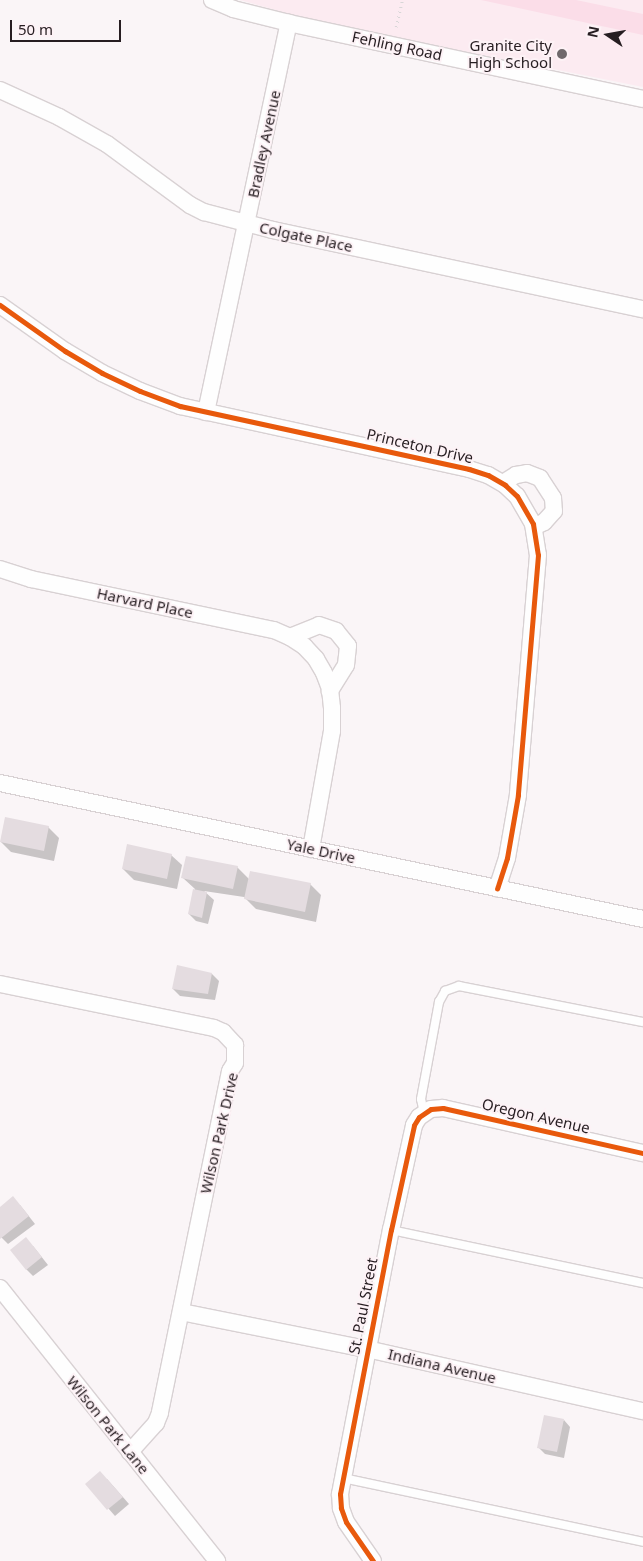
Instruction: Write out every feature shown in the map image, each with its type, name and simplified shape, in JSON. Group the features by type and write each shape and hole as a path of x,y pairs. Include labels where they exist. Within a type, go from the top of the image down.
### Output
{"street":[{"name":"Fehling Road","path":"212,0 233,8 289,23 643,99"},
{"name":"Bradley Avenue","path":"206,412 248,224 289,23"},
{"name":"Colgate Place","path":"0,90 58,116 106,144 190,205 204,212 248,224 643,309"},
{"name":"Princeton Drive","path":"0,305 65,351 102,372 140,391 180,406 469,469 488,475 502,483 517,496 526,509 534,527 538,555 518,795 507,858 498,888"},
{"path":"502,483 516,475 527,473 540,478 553,498 554,511 544,522 534,527"},
{"name":"Harvard Place","path":"0,568 31,579 274,630 290,637 316,658 324,673 330,691 332,731 311,849"},
{"path":"290,637 319,625 336,631 348,646 346,665 330,691"},
{"name":"Yale Drive","path":"0,783 643,919"},
{"name":"Wilson Park Drive","path":"0,984 214,1028 224,1032 235,1045 235,1063 230,1071 160,1413 156,1423 130,1452"},
{"name":"Oregon Avenue","path":"424,1112 443,1108 643,1153"},
{"name":"St. Paul Street","path":"373,1561 346,1522 341,1508 340,1494 367,1349 414,1125 424,1112"},
{"name":"Wilson Park Lane","path":"0,1288 217,1561"},
{"name":"Indiana Avenue","path":"181,1312 367,1349 643,1411"}],"lane":[{"path":"424,1112 421,1099 439,1002 445,992 452,988 459,986 477,988 643,1022"},
{"path":"391,1230 643,1283"},
{"path":"343,1478 643,1542"}],"path":[{"path":"396,27 402,0"}],"shaded area":[{"name":"Granite City High School","path":"240,0 643,0 643,87 318,22"},
{"path":"481,0 576,0 643,14 643,35"}],"building":[{"path":"5,817 49,826 44,851 0,842"},
{"path":"127,844 172,854 167,879 122,869"},
{"path":"186,856 238,866 233,889 181,878"},
{"path":"250,871 311,883 305,912 244,899"},
{"path":"193,889 207,892 202,918 188,914"},
{"path":"177,965 212,973 208,994 172,989"},
{"path":"13,1196 29,1216 0,1239 0,1207"},
{"path":"26,1237 42,1257 26,1270 10,1250"},
{"path":"544,1415 564,1419 557,1452 537,1448"},
{"path":"100,1471 123,1497 107,1510 85,1484"}],"cycle path":[{"path":"0,305 65,351 102,373 140,391 180,406 469,469 488,475 505,485 517,496 533,524 538,555 518,795 507,858 497,888"},
{"path":"373,1561 346,1522 341,1508 340,1494 391,1230 414,1125 419,1117 431,1109 443,1108 643,1153"}],"place":[{"name":"Granite City High School","path":"562,54"}]}
